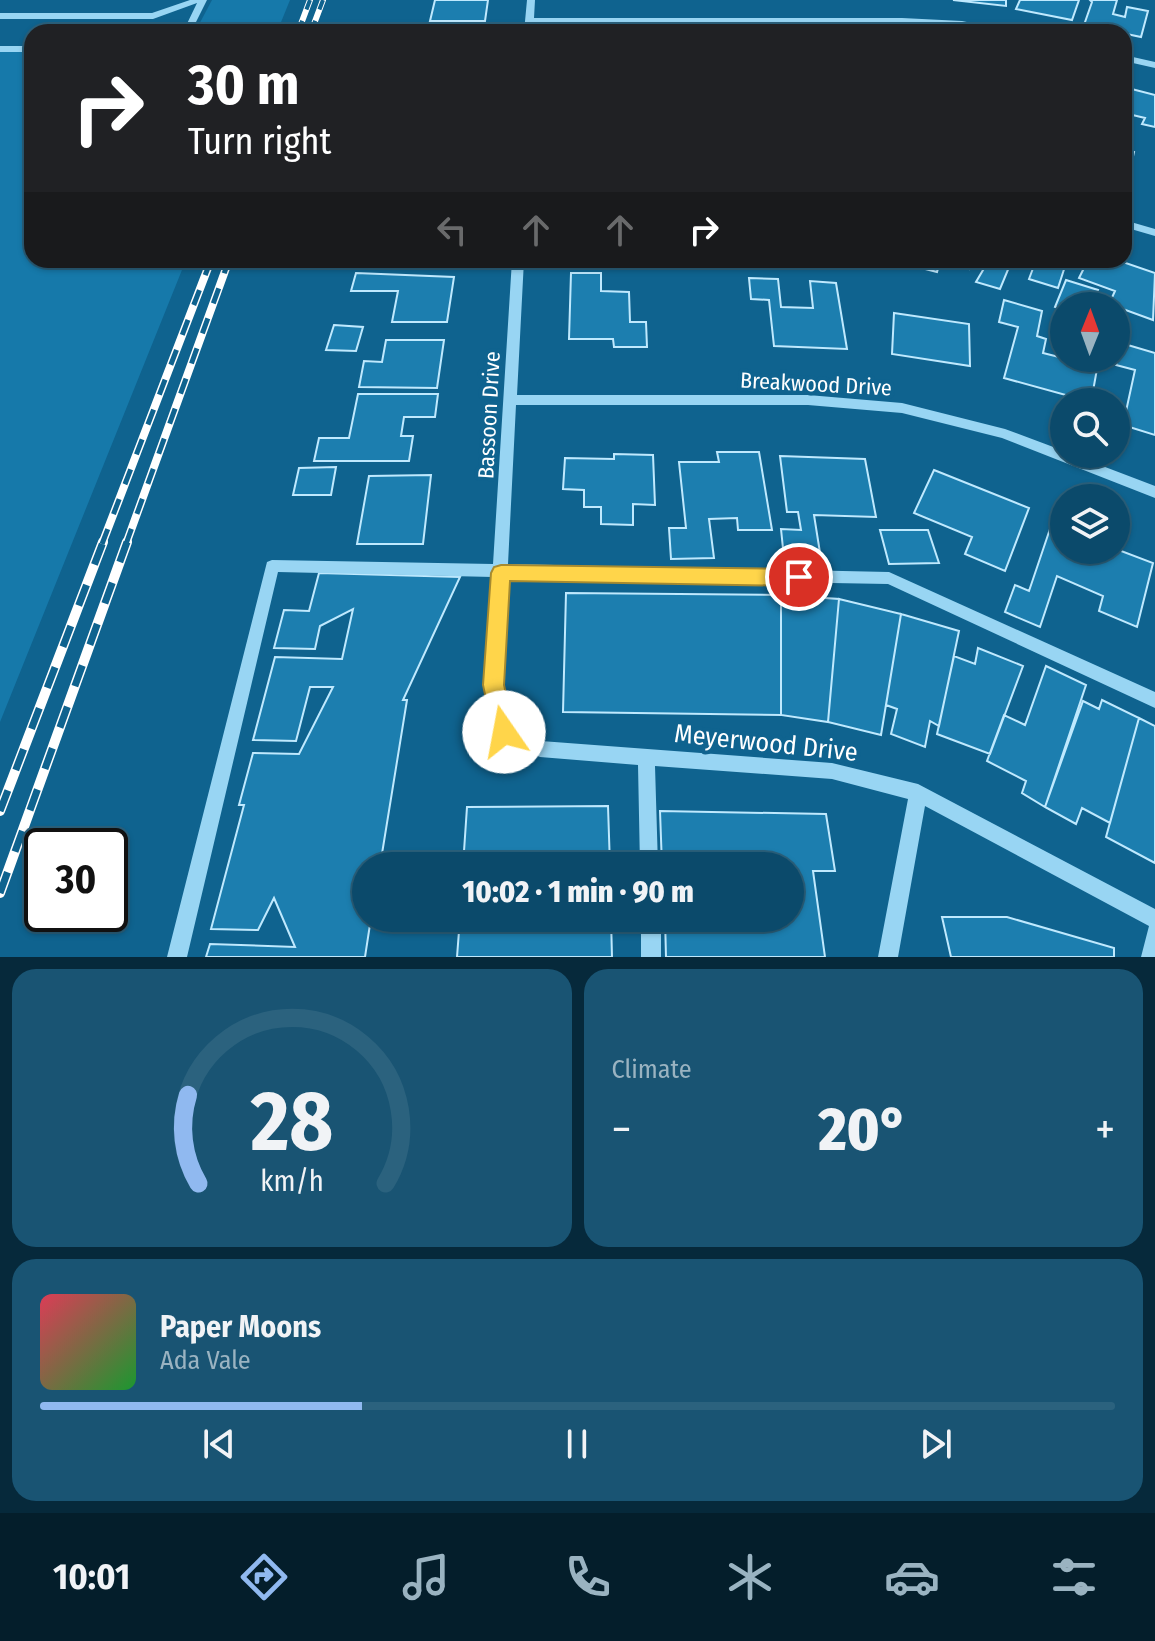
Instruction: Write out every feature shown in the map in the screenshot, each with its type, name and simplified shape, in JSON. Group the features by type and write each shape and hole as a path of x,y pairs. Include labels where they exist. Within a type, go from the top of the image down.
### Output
{"street":[{"path":"0,16 153,16 200,0"},
{"path":"190,24 200,0"},
{"path":"529,24 531,0"},
{"path":"529,21 902,21 962,24"},
{"path":"0,49 24,49"},
{"path":"1132,60 1155,65"},
{"path":"1132,226 1155,233"},
{"name":"Bassoon Drive","path":"501,573 517,268"},
{"name":"Breakwood Drive","path":"509,400 808,400 902,408 1005,434 1155,492"},
{"path":"177,957 272,566 501,573 889,578 1155,700"},
{"name":"Meyerwood Drive","path":"501,573 494,685 504,732 540,749 832,771 918,793 1155,919"},
{"path":"646,757 649,852"},
{"path":"888,957 918,793"},
{"path":"651,932 651,957"},
{"path":"1151,957 1155,933"}],"shaded area":[{"path":"212,0 290,0 280,24 199,24"},
{"path":"0,52 24,52 24,268 183,268 0,722"}],"building":[{"path":"435,0 488,0 485,21 430,21"},
{"path":"953,0 1006,0 1006,6"},
{"path":"1020,0 1079,0 1072,20 1016,9"},
{"path":"1090,0 1117,0 1113,14 1125,17 1127,7 1148,11 1141,37 1132,35 1132,24 1084,24 1092,2"},
{"path":"1132,89 1155,95 1155,127 1142,124 1145,118 1132,115"},
{"path":"1132,265 1155,273 1153,320 1130,312 1130,292 1115,291 1079,278 1084,268 1132,268"},
{"path":"984,268 1009,268 1000,289 976,282"},
{"path":"1033,268 1064,268 1058,288 1029,279"},
{"path":"356,273 454,277 447,322 392,322 398,291 351,291"},
{"path":"571,273 601,273 601,291 629,292 630,322 646,322 647,347 614,347 613,339 569,339"},
{"path":"749,278 778,279 781,307 813,308 810,281 836,283 847,349 774,346 769,300 751,299"},
{"path":"1066,280 1098,290 1097,292 1061,292"},
{"path":"1004,300 1042,311 1037,336 1046,339 1043,353 1050,355 1050,372 1096,372 1094,388 1050,388 1050,391 1004,378 1018,327 999,322"},
{"path":"894,313 969,324 970,366 892,354"},
{"path":"334,325 363,327 356,351 326,350"},
{"path":"386,340 444,340 437,388 359,387 364,361 382,362"},
{"path":"1130,346 1155,353 1155,435 1130,427 1130,393 1135,370 1130,369"},
{"path":"358,394 438,394 435,417 404,417 401,436 413,436 409,461 314,461 319,438 349,438"},
{"path":"717,452 759,452 772,530 738,530 737,518 709,519 714,558 671,559 669,528 686,528 679,462 719,462"},
{"path":"614,454 653,455 655,505 633,504 633,525 601,524 601,507 584,507 584,490 563,489 565,458 614,459"},
{"path":"780,456 865,459 876,517 814,515 821,559 784,558 781,529 801,530 798,512 787,512"},
{"path":"336,467 331,495 293,495 299,468"},
{"path":"934,470 1029,508 1005,571 965,554 972,537 914,513"},
{"path":"431,475 423,544 357,544 369,476"},
{"path":"1050,529 1050,564 1130,564 1130,554 1153,563 1137,627 1099,611 1103,596 1057,576 1040,627 1005,612 1015,585 1029,591"},
{"path":"880,530 928,530 939,563 889,564"},
{"path":"319,573 460,577 403,700 407,700 382,852 352,852 352,932 369,932 365,957 206,957 210,944 295,947 274,898 258,930 211,929 244,805 239,805 253,753 299,754 333,687 310,687 296,741 253,740 275,657 342,659 353,609 320,626 315,649 274,648 284,610 309,611"},
{"path":"566,593 781,595 781,715 563,712"},
{"path":"781,595 839,599 828,722 781,715"},
{"path":"839,599 901,614 881,735 828,722"},
{"path":"901,614 959,631 939,726 930,721 925,747 891,734 897,709 886,705"},
{"path":"978,648 1023,666 990,754 937,734 954,656 975,664"},
{"path":"1046,666 1086,685 1045,807 1022,793 1026,781 987,761 1004,715 1025,725"},
{"path":"1102,700 1139,718 1110,823 1082,808 1076,824 1045,807 1083,701 1099,709"},
{"path":"1139,718 1155,726 1155,863 1106,837"},
{"path":"608,806 610,852 464,852 467,807"},
{"path":"660,811 826,814 835,871 813,871 825,957 666,957 665,932 804,932 804,852 661,852"},
{"path":"942,917 1007,917 1114,948 1114,957 951,957"},
{"path":"459,932 611,932 612,957 457,957"}],"railway":[{"path":"301,24 310,0"},
{"path":"314,24 323,0"},
{"path":"102,544 208,268"},
{"path":"126,544 226,268"},
{"path":"0,811 103,542"},
{"path":"0,893 127,542"}],"route":[{"path":"504,732 494,685 501,573 799,577"}]}
